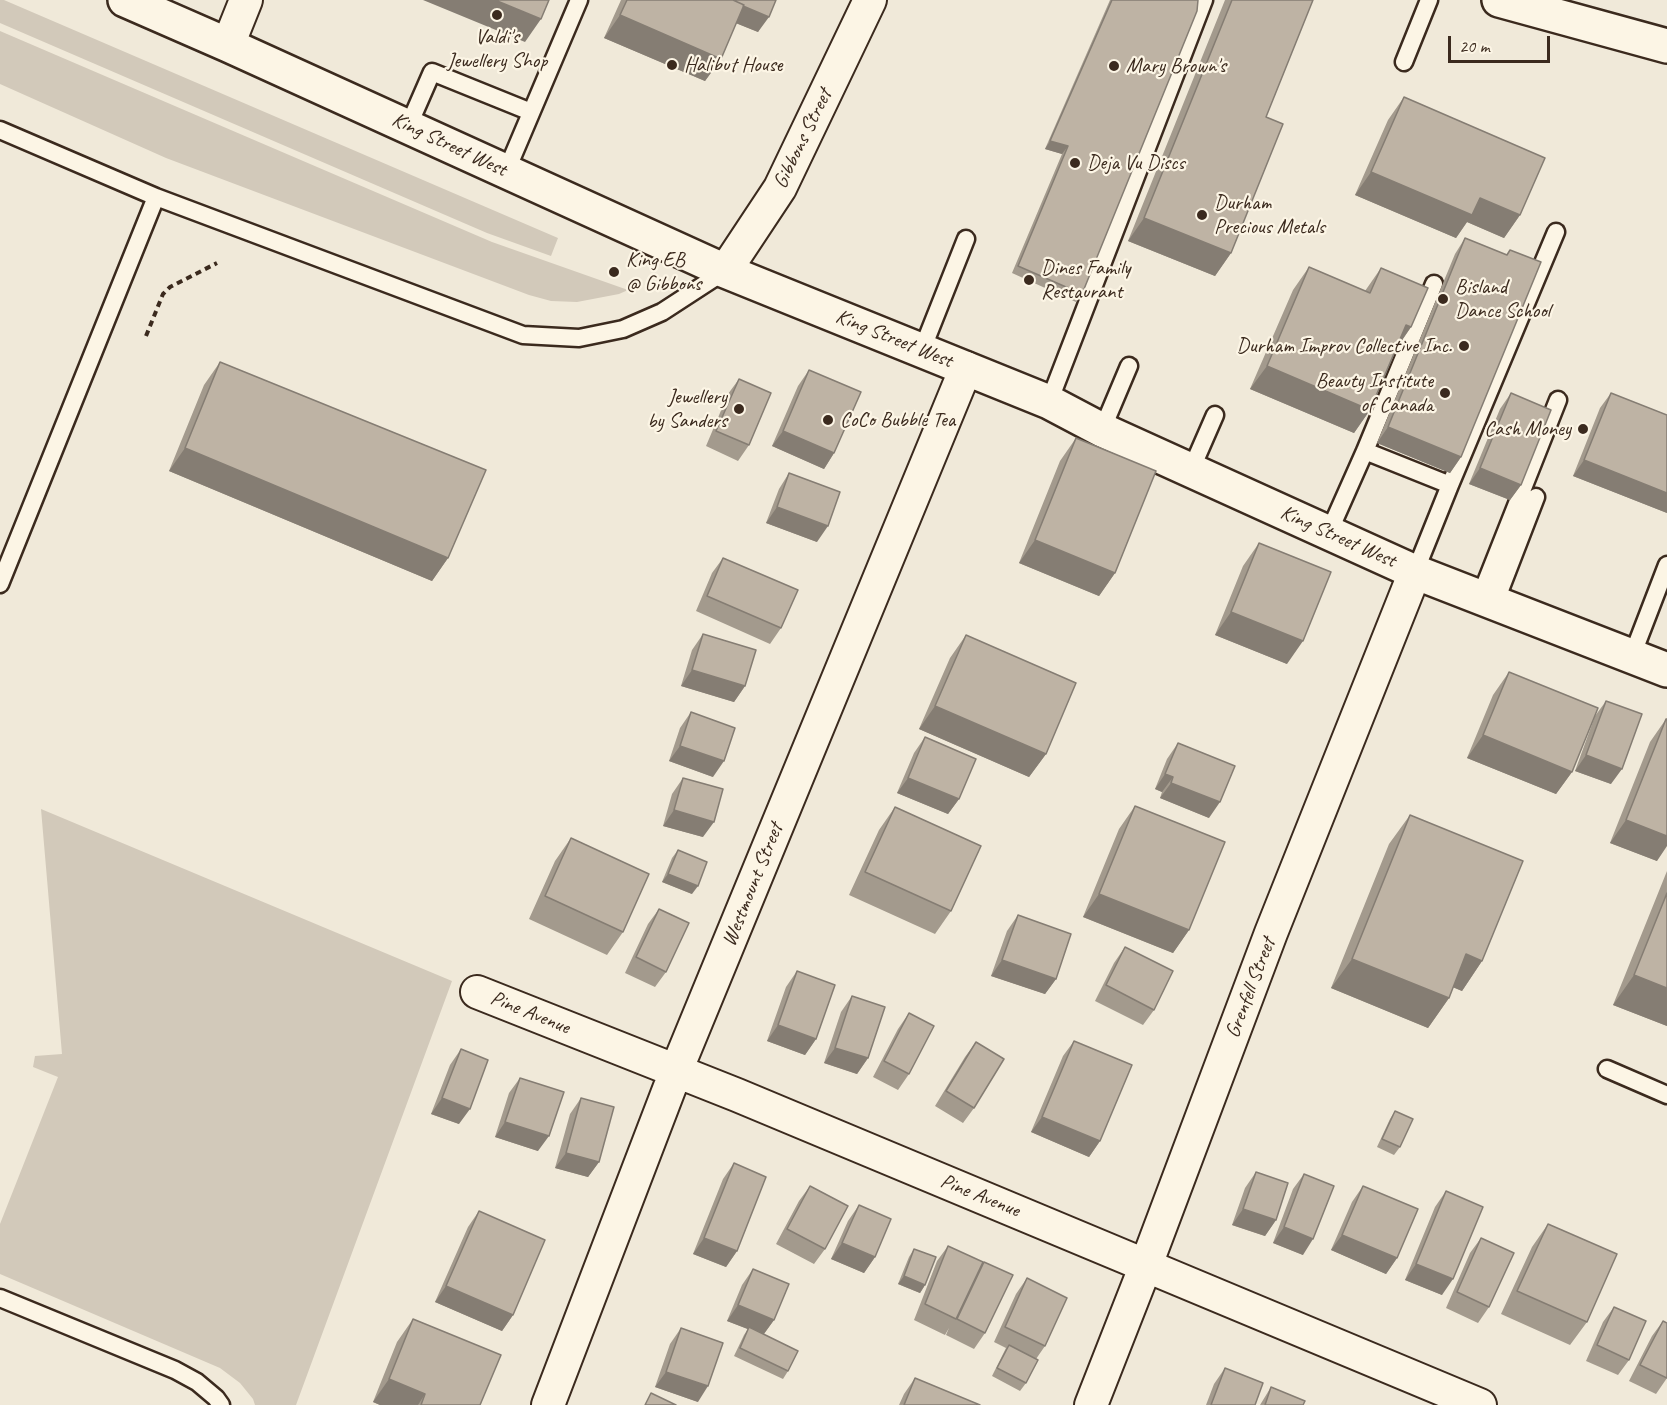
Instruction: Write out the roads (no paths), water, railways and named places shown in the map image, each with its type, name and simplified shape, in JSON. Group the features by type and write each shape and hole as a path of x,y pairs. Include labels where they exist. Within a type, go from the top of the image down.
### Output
{"main road":[{"name":"King Street West","path":"124,0 725,271 1049,402 1102,430 1415,572 1667,670"},
{"path":"1499,0 1667,46"}],"street":[{"path":"228,45 246,0"},
{"name":"Gibbons Street","path":"725,271 780,188 870,0"},
{"name":"Westmount Street","path":"548,1405 676,1071 966,368"},
{"name":"Grenfell Street","path":"1091,1405 1271,933 1415,572"},
{"name":"Pine Avenue","path":"477,992 676,1071 1480,1405"}],"lane":[{"path":"506,172 579,0"},
{"path":"1049,402 1204,0"},
{"path":"1404,62 1429,0"},
{"path":"408,127 432,72 531,112"},
{"path":"0,130 156,197 523,335 579,338 623,329 662,312 725,271"},
{"path":"0,584 156,197"},
{"path":"1415,572 1449,485 1556,232"},
{"path":"922,350 966,239"},
{"path":"1329,532 1434,284"},
{"path":"1102,430 1129,366"},
{"path":"1487,600 1557,400"},
{"path":"1191,470 1215,415"},
{"path":"1365,451 1449,485"},
{"path":"1487,600 1536,497"},
{"path":"1632,657 1667,565"},
{"path":"1607,1069 1667,1095"},
{"path":"0,1298 175,1370 197,1382 221,1405"}],"place":[{"name":"Valdi's Jewellery Shop","path":"497,15"},
{"name":"Halibut House","path":"672,65"},
{"name":"Mary Brown's","path":"1114,66"},
{"name":"Deja Vu Discs","path":"1075,163"},
{"name":"Durham Precious Metals","path":"1202,215"},
{"name":"King EB @ Gibbons","path":"614,272"},
{"name":"Dines Family Restaurant","path":"1029,280"},
{"name":"Bisland Dance School","path":"1443,299"},
{"name":"Durham Improv Collective Inc.","path":"1464,346"},
{"name":"Beauty Institute of Canada","path":"1445,393"},
{"name":"Jewellery by Sanders","path":"739,409"},
{"name":"CoCo Bubble Tea","path":"828,420"},
{"name":"Cash Money","path":"1583,429"}]}
